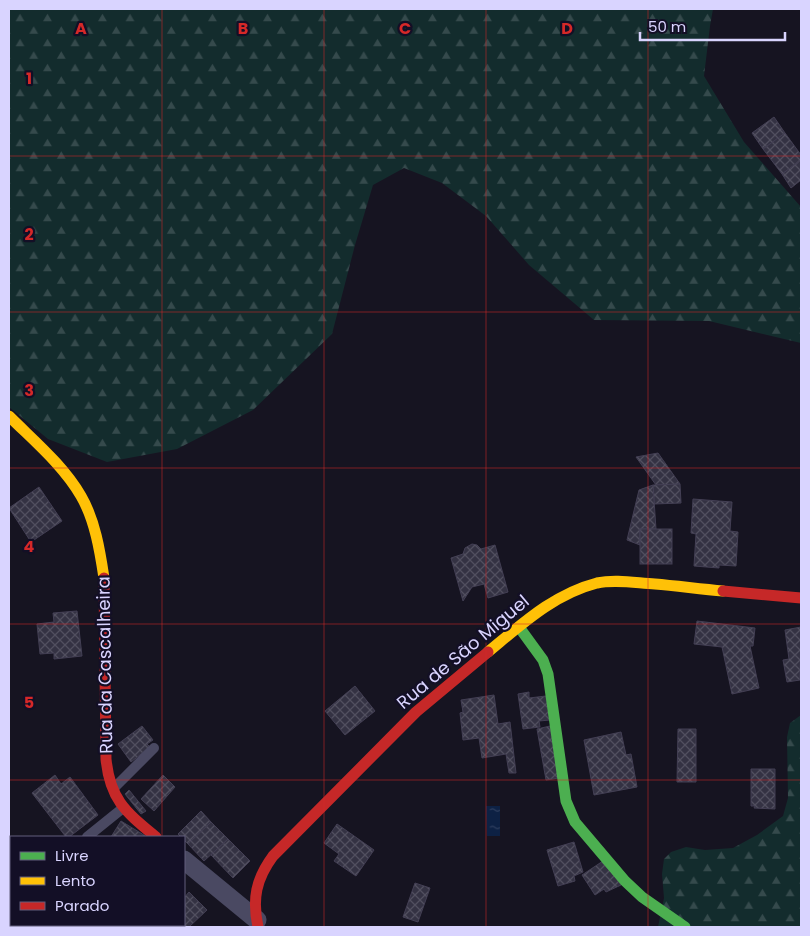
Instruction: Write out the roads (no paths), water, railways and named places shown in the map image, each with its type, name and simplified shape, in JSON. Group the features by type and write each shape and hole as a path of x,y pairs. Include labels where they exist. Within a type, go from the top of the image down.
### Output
{"street":[{"name":"Rua da Cascalheira","path":"9,416 59,468 78,491 85,504 100,554 106,597 106,764 108,780 111,790 123,808 155,836"},
{"name":"Rua de São Miguel","path":"258,924 254,901 256,884 263,869 273,856 416,712 543,608 560,598 605,582 638,582 801,598"},
{"path":"519,626 547,668 566,801 571,815 630,886 685,927"},
{"path":"185,861 258,924"}],"lane":[{"path":"111,790 154,748"},
{"path":"88,836 123,808"}],"water":[{"path":"486,806 500,806 500,836 487,836"}]}
